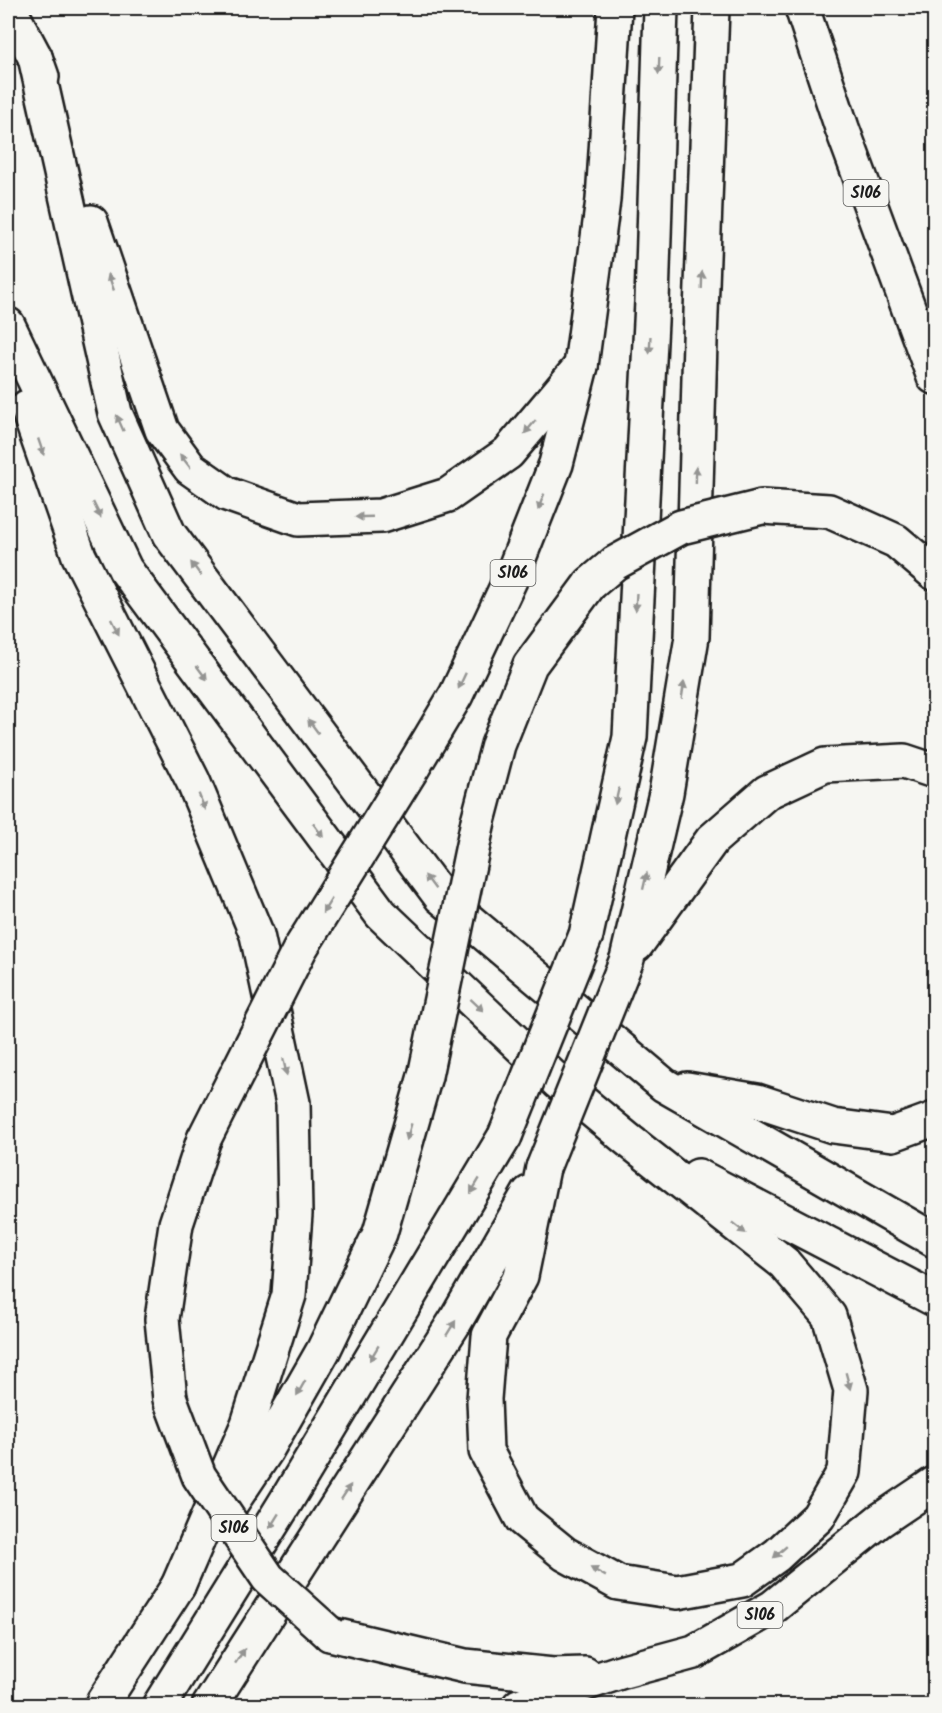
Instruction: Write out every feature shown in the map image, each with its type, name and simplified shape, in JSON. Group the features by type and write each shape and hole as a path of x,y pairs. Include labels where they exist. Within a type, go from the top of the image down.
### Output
{"main road":[{"path":"9,8 35,57 162,430 190,468 227,494 298,519 381,516 448,495 508,453 581,366"},
{"name":"S106","path":"615,8 603,200 581,366 556,464 511,578 456,695 300,949 204,1139 176,1224 162,1318 170,1399 199,1476 268,1578 330,1634 465,1666 554,1675 620,1672 694,1652 773,1607 879,1521 934,1484"},
{"path":"159,1706 285,1503 505,1136 586,935 630,737 652,302 661,8"},
{"path":"209,1706 456,1320 543,1168 627,958 666,793 692,638 712,8"},
{"name":"S106","path":"802,8 846,139 934,377"},
{"path":"35,57 115,413 170,534 441,897 664,1085 934,1240"},
{"path":"8,325 125,569 381,914 558,1082 784,1263 829,1316 851,1390 844,1472 818,1517 777,1556 742,1580 677,1592 618,1583 565,1554 522,1519 486,1450 484,1399 489,1336 521,1276 543,1168"},
{"path":"8,352 79,556 193,781 257,935 293,1103 295,1214 289,1295 248,1424 178,1586"},
{"path":"103,1706 103,1702 266,1451 323,1351 380,1233 425,1076 478,821 498,745 530,665 591,584 615,563 681,527 762,507 829,511 896,541 934,573"},
{"path":"627,958 712,840 767,792 825,765 903,761 934,771"},
{"path":"664,1085 757,1101 833,1126 893,1134 934,1119"},
{"path":"627,1139 934,1299"},
{"path":"519,1706 620,1672"}]}
